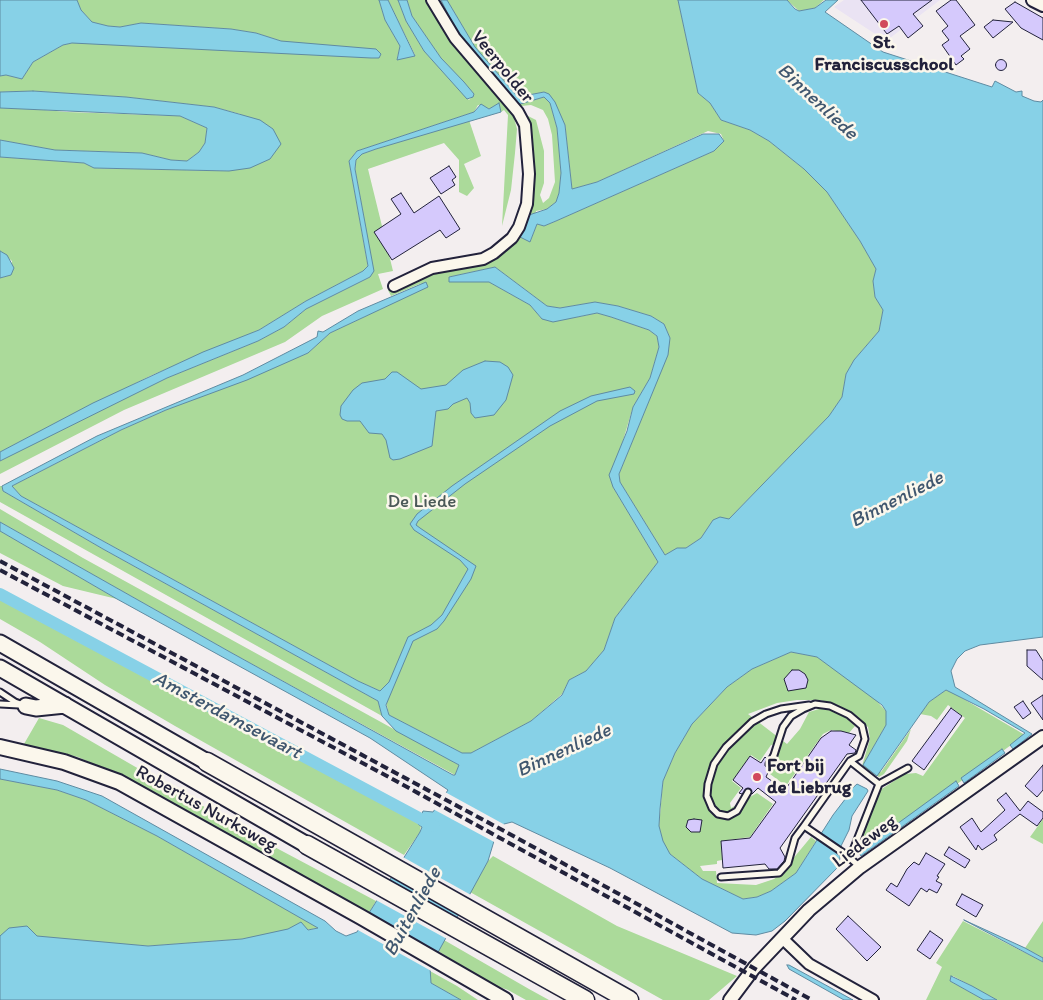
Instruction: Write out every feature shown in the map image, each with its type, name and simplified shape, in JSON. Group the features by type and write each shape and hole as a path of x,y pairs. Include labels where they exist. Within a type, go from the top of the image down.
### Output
{"highway":[{"path":"207,762 629,1000"},
{"path":"308,845 585,1000"}],"main road":[{"path":"0,643 207,762"},
{"path":"0,668 308,845"},
{"path":"26,706 36,708 65,705"},
{"name":"Robertus Nurksweg","path":"0,747 64,762 119,782 440,961 505,1000"}],"street":[{"name":"Veerpolder","path":"394,286 432,268 483,259 498,250 512,238 519,227 527,204 529,174 525,125 518,112 455,38 432,0"},
{"path":"1033,0 1043,5"},
{"name":"Liedeweg","path":"730,1000 754,968 809,910 860,867 1043,737"},
{"path":"783,939 809,964 873,1000"}],"lane":[{"path":"0,692 26,706"},
{"path":"0,704 26,706"},
{"path":"769,764 783,727 791,716 815,704"},
{"path":"721,877 779,873 788,863 795,838 850,761 859,756 865,739 862,726 849,715 830,706 815,704 781,709 766,714 752,722 726,747 714,764 706,796 712,808 718,814 728,816 736,811 748,792"},
{"path":"850,761 879,784"},
{"path":"848,856 879,784 908,768"},
{"path":"804,826 848,856 860,867"}],"shaded area":[{"name":"St. Franciscusschool","path":"844,0 940,0 886,41 834,7"}],"green space":[{"path":"77,0 379,0 385,20 400,46 397,59 415,55 388,0 398,0 406,21 424,51 469,100 474,94 441,58 412,16 407,0 428,0 510,108 514,118 517,129 511,190 502,226 508,115 504,110 501,112 499,104 489,109 478,105 474,112 357,151 349,161 368,267 306,301 259,330 150,376 0,452 0,278 11,275 12,261 0,251 0,157 84,163 95,168 229,171 240,114 214,107 126,97 33,91 0,92 0,76 6,75 22,79 33,62 63,45 72,43 281,41 256,33 231,29 141,23 120,27 108,26 92,22 81,10"},
{"name":"De Liede","path":"447,0 678,0 698,93 710,103 721,120 750,130 769,141 804,169 827,192 860,241 876,269 873,281 875,297 883,310 879,331 854,360 846,374 842,397 829,416 729,519 713,520 701,538 686,548 672,551 665,555 620,482 619,474 654,387 670,338 664,324 651,316 618,306 595,302 560,308 547,306 495,267 449,277 489,282 530,305 542,319 578,317 597,313 611,317 649,330 657,336 659,347 650,378 633,407 622,444 613,487 658,562 615,618 604,650 586,671 569,680 562,694 531,721 471,753 462,753 389,715 386,701 380,691 358,681 21,496 12,486 121,430 308,353 330,333 368,315 422,283 391,296 388,290 429,272 498,256 506,251 512,243 523,208 529,135 528,116 536,120 544,151 544,183 540,195 543,203 549,198 555,182 552,135 548,119 543,110 531,105 521,106 520,104 544,97 550,103 557,128 561,173 556,202 547,209 536,211 530,242 537,224 544,226 714,151 724,141 721,134 708,131 597,182 572,189 565,125 544,92 518,97 475,47"},
{"path":"787,0 824,0 815,8 799,11"},
{"path":"11,107 67,112 180,116 207,128 205,143 199,152 187,161 171,160 142,153 55,150 0,140 0,108"},
{"path":"469,120 481,156 464,164 474,188 467,196 459,192 459,160 444,143 368,169 393,271 378,274 383,289 322,316 285,342 124,410 0,474 0,461 16,452 167,378 258,341 284,327 306,309 370,277 367,235 355,169 356,160 362,154 376,149"},
{"path":"0,486 2,486 3,491 103,549 378,701 382,716 0,502"},
{"path":"0,509 83,558 459,765 455,775 230,652 0,522"},
{"path":"0,531 117,599 63,586 0,553"},
{"path":"0,600 421,825 420,832 404,855 175,726 105,685 40,642 0,619"},
{"path":"791,652 817,657 870,694 886,711 886,725 863,765 881,772 911,729 907,741 884,774 879,777 862,766 870,739 868,727 838,705 820,700 797,700 777,703 748,714 787,744 800,729 809,712 819,709 829,709 843,715 855,726 849,733 831,730 823,734 786,786 770,774 776,744 771,745 760,761 751,755 732,781 741,788 730,803 731,808 757,793 773,804 750,837 721,841 722,860 717,861 717,864 700,866 703,871 716,871 717,883 756,885 774,879 789,868 791,861 811,837 816,841 796,873 771,891 757,897 743,899 702,879 670,854 662,841 659,826 663,781 675,753 692,724 727,687 752,669"},
{"path":"946,690 1025,735 860,854 857,852 880,790 905,774 916,773 923,776 965,718 948,705 937,720 931,716 920,714 929,702"},
{"path":"39,718 63,725 267,843 376,901 369,913 151,790 78,757 24,744"},
{"path":"0,779 57,790 86,800 157,836 319,928 242,939 148,946 0,939"},
{"path":"1043,819 1043,844 1030,837"},
{"path":"493,856 617,926 737,976 709,1000 663,1000 470,892 488,861"},
{"path":"963,921 1043,962 1043,1000 997,1000 953,976 950,981 984,1000 926,1000 942,967 936,963"},
{"path":"1043,921 1043,958 1025,948"},
{"path":"444,940 549,1000 526,1000 494,985 438,951"},
{"path":"430,971 478,1000 461,1000 431,983"}],"water":[{"path":"0,0 77,0 81,10 92,22 108,26 120,27 141,23 231,29 256,33 281,41 376,49 381,54 379,58 371,58 72,43 63,45 33,62 22,79 6,75 0,76"},
{"path":"379,0 388,0 415,56 397,60 400,46 385,20"},
{"path":"398,0 407,0 412,16 441,58 474,94 473,97 467,99 424,51 406,21"},
{"path":"441,0 447,0 475,47 518,97 544,92 549,94 555,102 565,125 572,189 597,182 703,134 719,134 724,141 714,151 544,226 537,224 530,242 520,237 529,215 547,209 556,202 559,193 561,173 557,128 550,103 544,97 517,105 487,71 456,30"},
{"path":"678,0 787,0 799,11 815,8 826,0 838,0 825,12 883,52 992,87 995,81 1016,92 1022,91 1022,96 1034,101 1041,102 1043,100 1043,637 980,645 965,651 957,659 951,671 955,687 1032,734 1013,749 1010,745 1025,733 946,690 929,702 877,776 863,765 886,725 886,711 882,705 817,657 791,652 752,669 727,687 692,724 675,753 663,781 660,809 659,826 663,841 670,854 702,879 743,899 757,897 771,891 796,873 846,798 847,793 857,784 867,789 868,791 852,816 849,830 841,846 839,866 785,921 772,931 756,935 732,933 610,868 512,822 504,824 494,841 488,861 430,967 431,983 461,1000 0,1000 0,936 9,928 27,926 37,936 148,946 242,939 288,929 301,922 308,930 318,928 157,836 86,800 57,790 0,779 0,769 57,781 102,796 325,921 336,931 346,936 357,932 420,832 422,827 418,824 423,811 433,812 448,790 370,738 117,599 0,531 0,522 453,775 455,775 459,765 396,731 382,716 378,701 103,549 3,491 2,486 97,436 243,375 317,337 318,331 323,332 358,311 426,282 428,287 330,333 308,353 247,380 166,410 121,430 12,486 21,496 358,681 380,691 389,682 408,637 431,625 442,615 468,569 460,560 414,530 410,524 417,514 452,486 560,411 591,396 630,387 635,391 634,394 597,401 550,426 465,484 418,521 416,525 476,566 471,579 444,621 437,629 413,641 386,705 389,715 462,753 471,753 531,721 562,695 569,680 586,671 604,650 615,618 658,562 613,487 609,475 627,431 633,407 650,378 659,347 657,336 649,330 611,317 597,313 553,322 542,319 530,305 489,282 449,282 449,277 495,267 547,306 560,308 595,302 618,306 651,316 664,324 670,338 668,355 619,474 620,482 665,555 677,548 686,548 701,538 713,520 720,517 729,519 829,416 842,397 846,374 854,360 879,331 883,310 875,297 873,281 876,269 860,241 827,192 804,169 769,141 750,130 721,120 710,103 698,93"},
{"path":"33,91 126,97 214,107 260,120 273,129 281,144 270,159 250,168 229,171 94,168 84,163 0,157 0,140 55,150 142,153 171,160 187,161 199,152 205,143 207,128 180,116 0,108 0,92"},
{"path":"499,103 501,112 376,149 362,154 356,160 355,169 374,271 370,277 306,309 284,327 258,341 167,378 0,461 0,452 93,403 203,352 259,330 306,301 363,271 368,266 349,161 357,151 474,112 481,104 489,109"},
{"path":"0,251 7,255 14,268 11,275 0,278"},
{"path":"485,361 500,362 508,367 513,375 506,400 494,415 475,418 471,413 470,403 467,398 453,404 448,409 436,411 432,446 400,459 393,460 390,458 386,440 382,434 369,433 360,421 347,421 342,419 340,415 341,406 353,390 362,383 385,379 392,372 397,372 421,389 446,385 463,370"},
{"path":"1002,749 1005,753 964,783 961,778"},
{"path":"956,781 959,786 861,856 859,853 864,848"},
{"path":"964,920 1025,948 1043,958 1043,962"},
{"path":"787,965 853,1000 844,1000 789,969"},
{"path":"951,976 997,1000 984,1000 950,981"}],"pier":[{"path":"445,792 507,826 496,843 433,809"},
{"path":"401,856 471,895 460,916 389,876"},
{"path":"387,879 459,918 447,939 374,899"},
{"path":"367,912 440,953 433,972 356,929"}],"building":[{"path":"861,0 932,0 913,14 923,26 908,38 899,26 887,34"},
{"path":"951,0 956,0 975,25 960,36 970,49 961,56 964,59 956,65 942,45 949,40 942,31 948,26 936,11"},
{"path":"1015,2 1043,18 1043,40 1021,28 1005,9"},
{"path":"993,20 1013,22 993,38 984,27"},
{"path":"999,60 1003,60 1006,65 1005,69 999,70 996,67 996,63"},
{"path":"449,166 456,177 452,180 455,185 441,194 430,178"},
{"path":"401,193 414,213 439,196 460,229 446,238 440,230 392,260 374,232 401,214 391,199"},
{"path":"1027,650 1036,650 1043,661 1043,680 1027,666"},
{"path":"792,670 799,670 805,674 808,680 806,688 788,691 784,679"},
{"path":"1043,695 1043,720 1031,703"},
{"path":"1023,701 1031,713 1023,719 1014,707"},
{"path":"951,708 962,716 924,770 912,761"},
{"path":"831,731 841,731 856,735 849,745 856,750 855,753 847,754 780,848 785,857 784,861 777,869 769,869 765,864 723,868 721,841 750,838 776,802 758,788 752,794 748,788 742,794 739,793 743,788 733,780 750,756 761,763 765,757 767,759 765,766 770,768 766,777 785,790 821,738"},
{"path":"1043,765 1043,790 1037,797 1025,786"},
{"path":"1006,793 1020,811 1028,801 1043,812 1043,818 1037,826 1020,814 994,835 997,840 982,850 978,845 976,850 960,827 972,818 981,832 1005,810 997,800"},
{"path":"688,820 702,820 700,832 691,832 686,827"},
{"path":"949,847 970,860 965,868 944,855"},
{"path":"926,853 945,864 936,881 942,884 937,893 929,889 927,892 921,888 909,906 886,890 891,883 897,887 907,869 914,862 919,865"},
{"path":"962,894 983,905 976,917 956,905"},
{"path":"848,916 881,947 867,961 836,929"},
{"path":"930,931 943,940 930,959 917,950"}],"waterway":[{"name":"Amsterdamsevaart","path":"0,594 434,826"}],"railway":[{"path":"0,561 506,832 812,1000"},
{"path":"0,570 385,775 796,1000"}],"place":[{"name":"St. Franciscusschool","path":"884,24"},
{"name":"Fort bij de Liebrug","path":"757,777"}],"water label":[{"name":"Binnenliede","path":"817,102"},
{"name":"Binnenliede","path":"897,500"},
{"name":"Binnenliede","path":"564,751"},
{"name":"Buitenliede","path":"413,912"}]}
